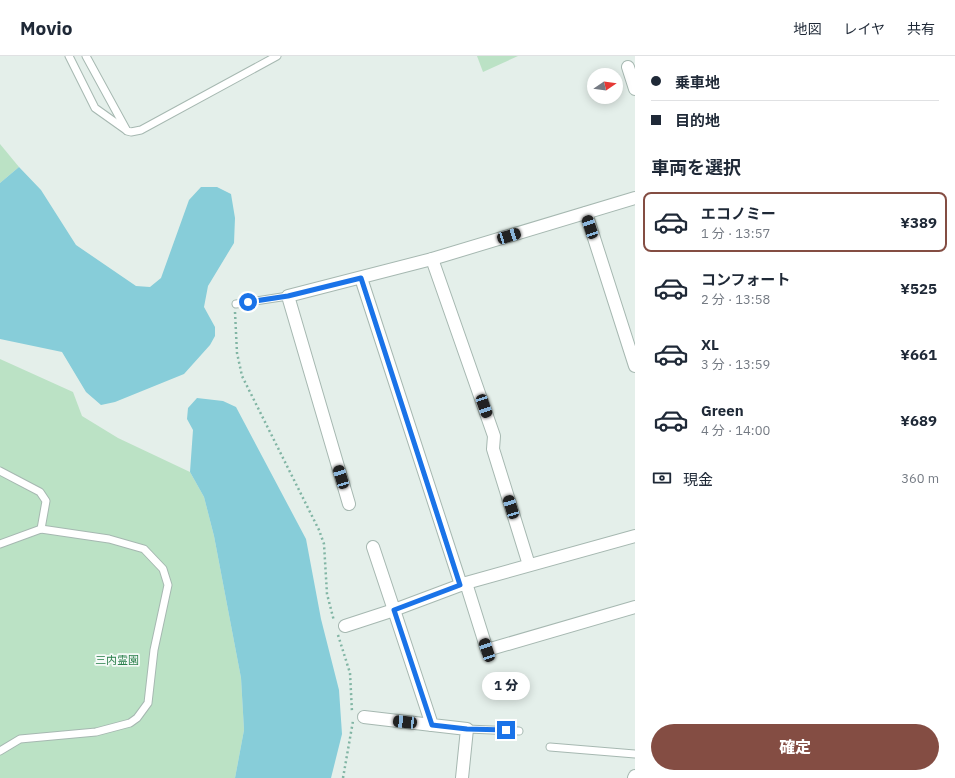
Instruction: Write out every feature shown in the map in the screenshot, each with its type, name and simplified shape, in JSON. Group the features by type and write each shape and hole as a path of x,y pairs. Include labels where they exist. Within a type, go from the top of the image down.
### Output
{"street":[{"path":"628,67 635,89"},
{"path":"349,504 288,296 432,259 635,198"},
{"path":"586,213 635,366"},
{"path":"432,259 494,436 493,449 529,566"},
{"path":"361,278 463,584 487,650 635,607"},
{"path":"339,626 394,610 463,584 635,536"},
{"path":"373,547 432,725"},
{"path":"364,718 467,729 462,778"}],"lane":[{"path":"69,56 95,108 126,130 132,132 141,130 277,56"},
{"path":"86,56 126,130"},
{"path":"236,304 288,296"},
{"path":"0,471 40,492 46,501 41,529"},
{"path":"0,544 41,529 109,539 144,549 163,569 168,585 154,650 148,703 137,718 130,723 96,732 20,739 0,751"},
{"path":"467,729 519,731"},
{"path":"550,747 635,754"}],"path":[{"path":"236,304 237,353 242,376 319,530 324,544 328,594 339,626 350,673 353,721 343,778"}],"green space":[{"path":"477,56 518,56 483,72"},
{"path":"0,144 19,167 0,183"},
{"name":"三内霊園","path":"0,359 73,392 82,416 118,438 190,472 204,497 214,536 241,678 244,730 235,778 0,778"}],"water":[{"path":"19,167 41,190 76,245 136,286 150,287 161,278 189,200 201,187 217,187 231,194 235,218 234,243 208,286 204,307 215,327 215,336 210,345 184,374 115,402 101,405 86,392 62,352 0,339 0,183"},
{"path":"197,398 223,401 236,407 306,539 321,619 339,690 342,734 331,778 235,778 244,730 241,678 214,536 204,497 190,472 193,430 187,419 188,408"}],"route":[{"path":"248,302 288,296 361,278 460,585 394,610 432,725 467,729 506,730"}]}
